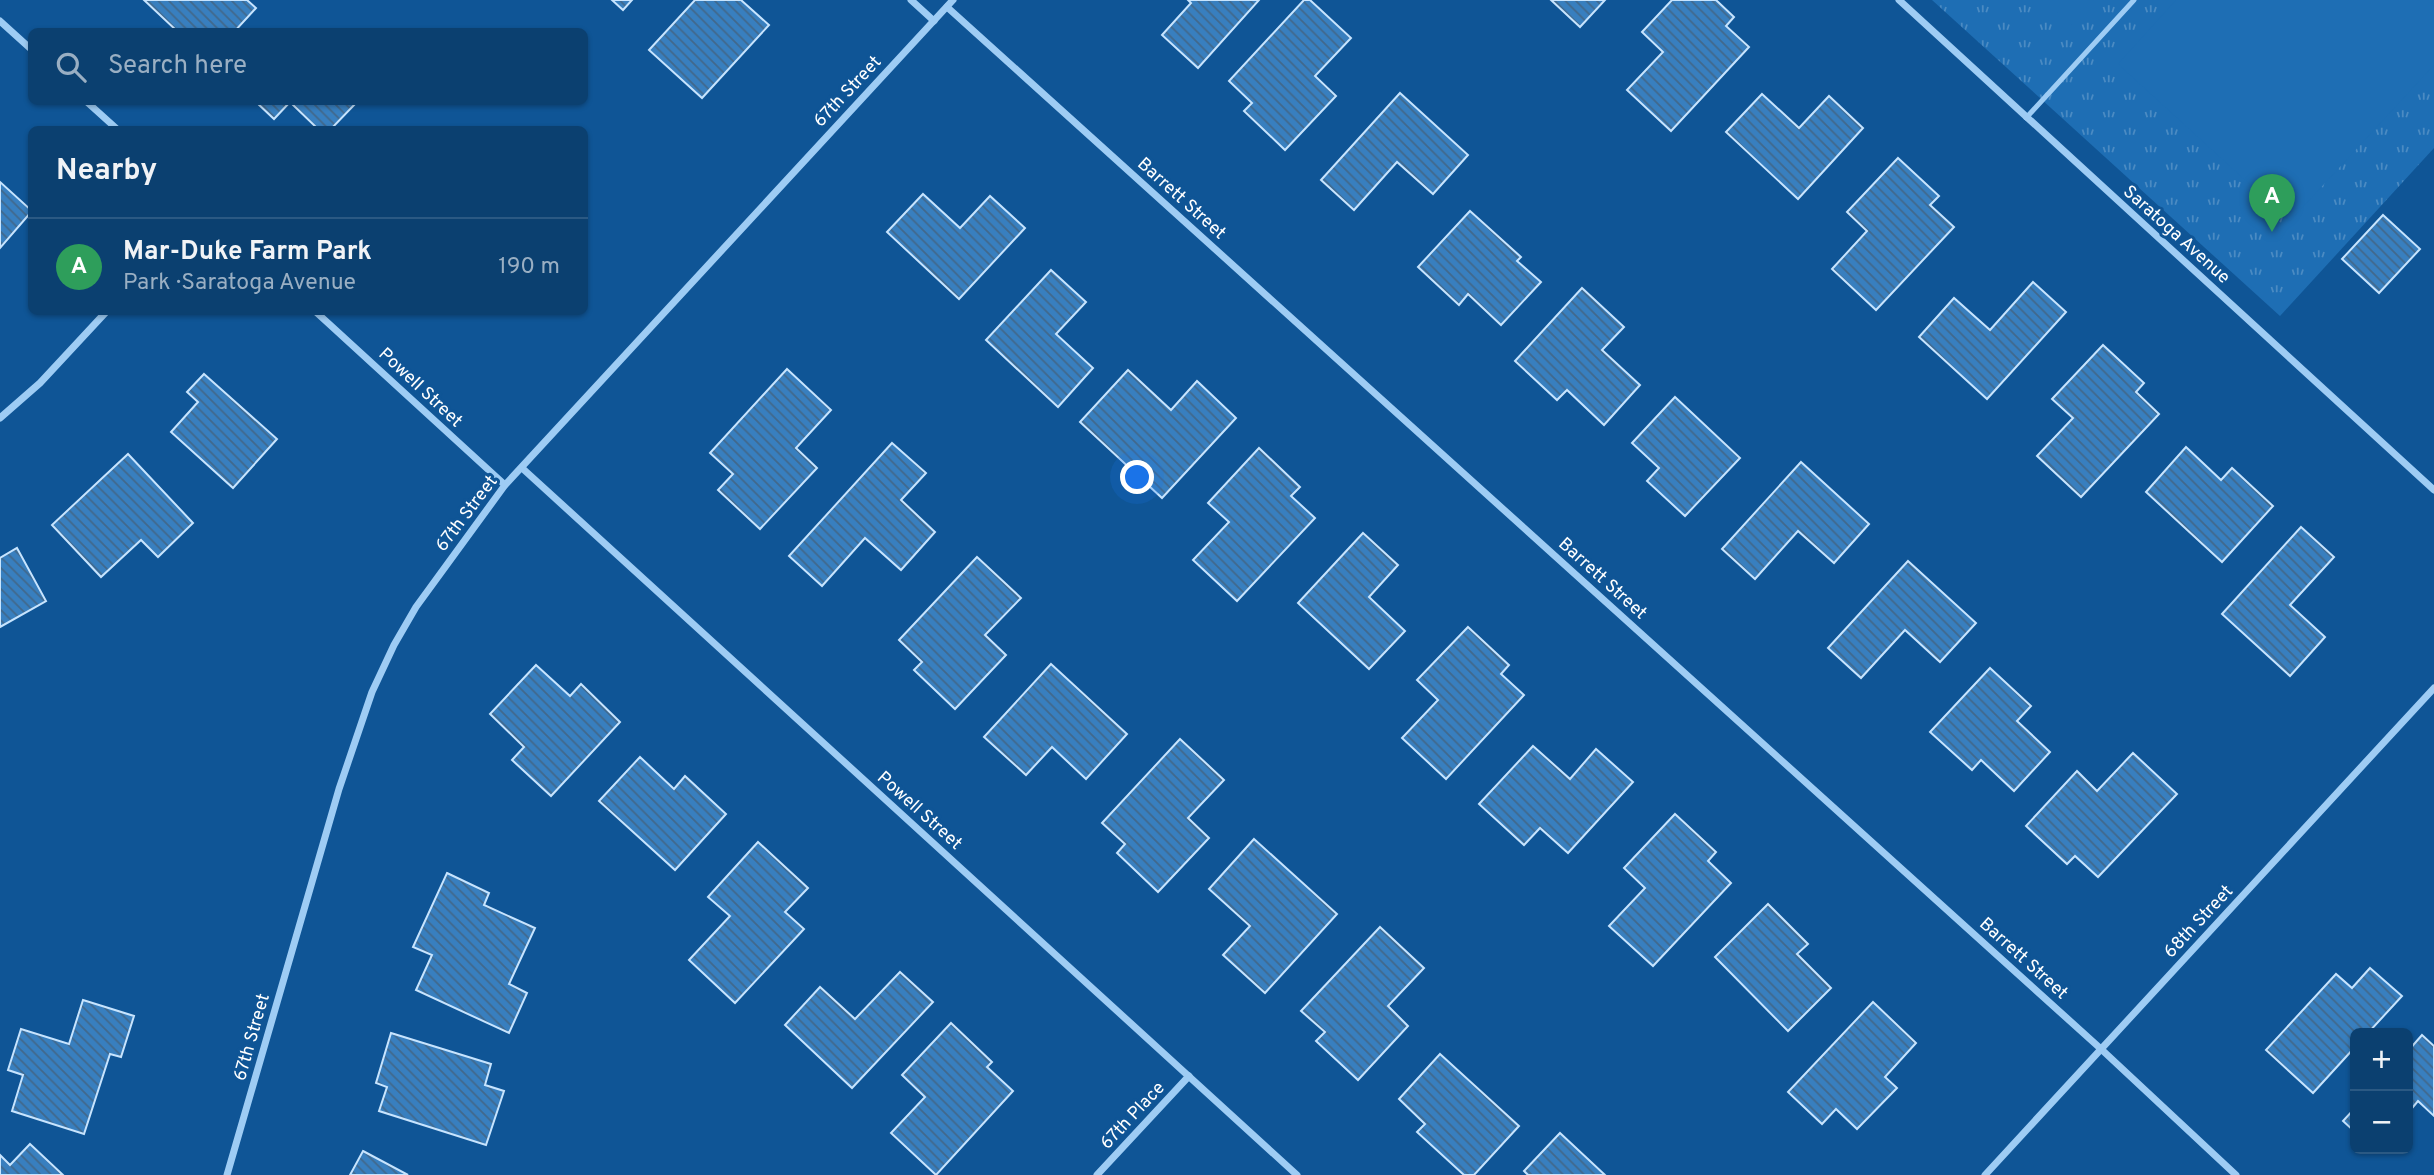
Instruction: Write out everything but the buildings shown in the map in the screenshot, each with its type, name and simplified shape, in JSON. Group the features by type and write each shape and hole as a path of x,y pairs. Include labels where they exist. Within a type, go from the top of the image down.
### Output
{"street":[{"path":"911,0 934,21"},
{"name":"67th Street","path":"227,1175 339,789 372,692 416,607 505,485 953,0"},
{"name":"Saratoga Avenue","path":"1899,0 2434,490"},
{"name":"Barrett Street","path":"947,7 2101,1049 2236,1175"},
{"path":"0,21 28,46"},
{"path":"91,105 114,126"},
{"path":"0,418 40,383 103,315"},
{"name":"Powell Street","path":"319,315 505,485"},
{"name":"Powell Street","path":"522,468 1297,1175"},
{"name":"68th Street","path":"1985,1175 2434,688"},
{"name":"67th Place","path":"1097,1175 1189,1076"}],"lane":[{"path":"2026,118 2134,0"}],"green space":[{"path":"1932,0 2434,0 2434,148 2280,316"},
{"path":"2044,0 2094,0 2071,25"},
{"path":"2176,0 2434,0 2434,65 2290,221 2118,64"}],"place":[{"name":"Mar-Duke Farm Park","path":"2272,232"}]}
